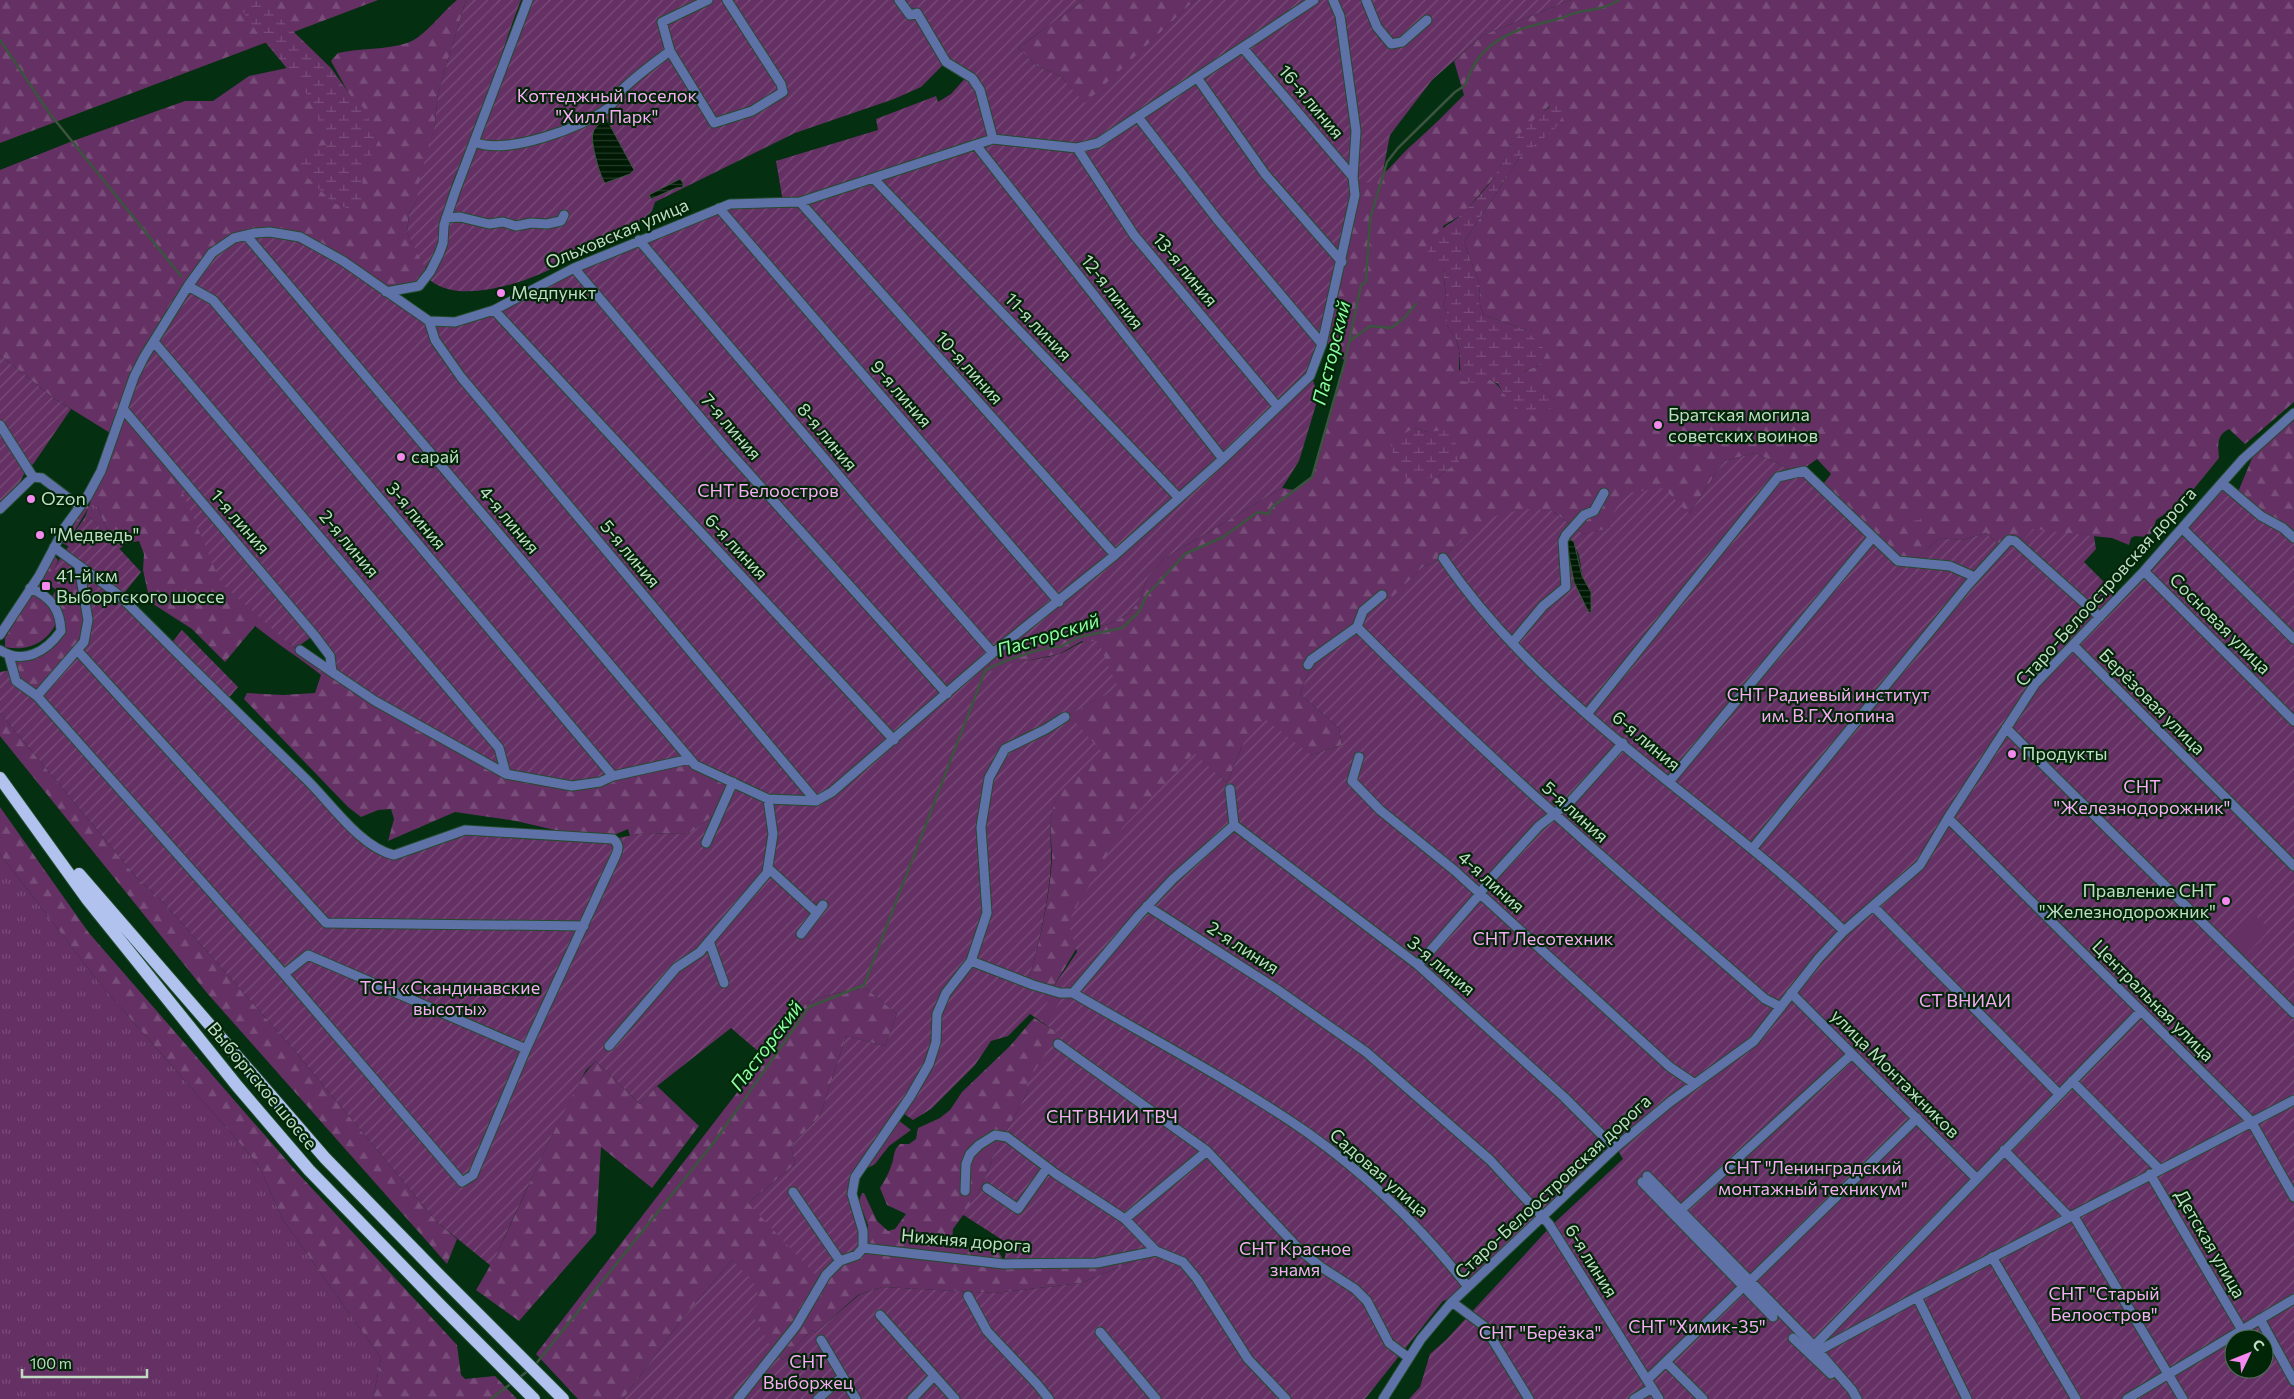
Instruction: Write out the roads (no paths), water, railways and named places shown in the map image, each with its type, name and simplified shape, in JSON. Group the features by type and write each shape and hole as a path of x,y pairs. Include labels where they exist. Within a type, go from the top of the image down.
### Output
{"main road":[{"name":"Выборгское шоссе","path":"0,778 87,899 244,1094 309,1170 534,1399"},
{"name":"Выборгское шоссе","path":"31,819 326,1158 560,1396"}],"street":[{"path":"386,292 410,290 422,284 439,254 443,243 446,218 528,0"},
{"path":"708,0 662,22 670,51 714,123 752,111 783,92 781,84 727,0"},
{"path":"898,0 910,15 917,13 946,62 972,78 980,90 993,139 1077,148 1098,143 1198,79 1314,0"},
{"path":"609,1046 676,968 700,952 767,873 773,834 768,798 816,801 832,792 993,653 1115,555 1223,459 1310,376 1322,344 1342,262 1355,195 1353,177 1356,132 1340,16 1333,0"},
{"path":"1366,0 1377,27 1391,44 1402,42 1427,20"},
{"name":"16-я линия","path":"1244,48 1353,177"},
{"path":"475,142 495,146 505,145 544,138 572,128 610,106 621,91 640,73 670,51"},
{"path":"1198,79 1265,174 1342,262"},
{"path":"1138,117 1217,219 1322,344"},
{"name":"Ольховская улица","path":"428,321 455,322 494,310 574,268 730,204 800,202 993,139"},
{"name":"12-я линия","path":"976,145 1223,459"},
{"name":"13-я линия","path":"1077,148 1134,235 1277,406"},
{"name":"11-я линия","path":"874,179 1179,498"},
{"name":"10-я линия","path":"800,202 1115,555"},
{"name":"9-я линия","path":"719,208 1058,602"},
{"path":"446,218 460,217 488,224 503,222 516,226 561,221 564,215"},
{"path":"0,635 78,506 87,497 101,472 134,377 188,286 212,254 234,238 246,235 270,232 292,234 305,239 336,257 428,321"},
{"name":"4-я линия","path":"246,235 690,760 696,766 768,798"},
{"name":"8-я линия","path":"639,240 869,511 993,653"},
{"name":"7-я линия","path":"574,268 726,448 947,694"},
{"name":"3-я линия","path":"188,286 213,300 613,776"},
{"name":"6-я линия","path":"494,310 894,740"},
{"name":"5-я линия","path":"428,321 435,340 461,377 816,801"},
{"name":"2-я линия","path":"154,342 499,748 506,774"},
{"name":"1-я линия","path":"124,410 330,656 332,672"},
{"name":"Старо-Белоостровская дорога","path":"1386,1398 1421,1340 1452,1302 1615,1148 1670,1102 1754,1041 1790,993 1844,931 1920,865 1948,818 2035,684 2144,571 2251,451 2294,413"},
{"path":"0,426 33,477"},
{"path":"1588,713 1778,477 1804,471 1898,561 1950,566 1976,577"},
{"path":"33,477 42,478 78,506"},
{"path":"0,510 33,477"},
{"path":"2222,483 2261,516 2283,528 2294,538"},
{"path":"1513,642 1543,606 1564,590 1568,584 1563,541 1584,515 1594,511 1604,493"},
{"path":"2182,528 2294,640"},
{"path":"1669,782 1872,538"},
{"path":"1752,849 1976,577 2009,540 2014,540 2100,617"},
{"path":"9,656 16,680 37,696 284,974 462,1182 474,1175 526,1049 619,848 612,839 465,830 394,855 384,853 354,829 121,597 97,576 79,566 54,547"},
{"name":"6-я линия","path":"1443,558 1471,598 1556,686 1811,899 1844,931"},
{"path":"37,696 84,642 88,620 79,566"},
{"name":"Сосновая улица","path":"2144,571 2294,722"},
{"path":"0,650 9,656 25,657 44,650 61,631 60,617 55,606 42,593 30,588"},
{"path":"1308,665 1311,660 1357,627 1363,611 1382,595"},
{"name":"5-я линия","path":"1357,627 1413,683 1553,815 1765,999 1781,1006"},
{"name":"Берёзовая улица","path":"2072,645 2294,866"},
{"path":"300,650 376,702 506,774 572,786 600,782 613,776 690,760"},
{"path":"78,651 326,924 584,926"},
{"path":"738,1399 778,1351 802,1317 822,1282 840,1261 857,1255 863,1248 863,1231 852,1194 855,1176 910,1097 930,1064 936,1042 935,1021 941,1004 946,993 971,961 987,913 981,827 990,778 1005,748 1046,729 1065,717"},
{"path":"2006,728 2294,1013"},
{"path":"1418,965 1480,894 1487,883 1539,826 1570,802 1623,742"},
{"name":"4-я линия","path":"1359,757 1352,781 1380,810 1480,894 1664,1061 1695,1084"},
{"path":"706,843 733,782"},
{"path":"971,961 1033,985 1060,993 1074,993 1173,879 1234,825 1230,789"},
{"name":"Центральная улица","path":"1948,818 2251,1121 2294,1197"},
{"name":"3-я линия","path":"1234,825 1418,965 1545,1080 1615,1148"},
{"path":"768,868 817,914"},
{"path":"801,934 823,905"},
{"name":"2-я линия","path":"1148,906 1321,1020 1366,1052 1490,1160 1543,1217"},
{"path":"1873,906 2059,1094"},
{"path":"709,941 724,983"},
{"path":"284,974 308,954 526,1049"},
{"name":"Садовая улица","path":"1074,993 1254,1098 1309,1134 1371,1185 1439,1249 1468,1287"},
{"name":"улица Монтажников","path":"1790,993 1976,1178"},
{"path":"1815,1350 1976,1178 2141,1011"},
{"path":"1058,1044 1208,1151 1299,1249 1321,1267 1355,1289 1367,1301 1389,1343 1410,1358"},
{"path":"1681,1210 1852,1054"},
{"path":"2072,1081 2160,1170"},
{"path":"1815,1350 2294,1100"},
{"path":"1634,1399 1649,1384 1666,1362 1917,1118"},
{"path":"965,1191 966,1164 970,1154 978,1145 995,1135 1007,1137 1047,1168 1124,1219 1156,1251 1183,1262 1197,1279 1248,1359 1286,1399"},
{"path":"2004,1150 2071,1216 2170,1374 2183,1399"},
{"path":"1124,1219 1208,1151"},
{"path":"987,1188 1018,1209 1047,1168"},
{"name":"Детская улица","path":"2150,1174 2241,1329"},
{"path":"1773,1317 1746,1284 1681,1210 1644,1179 1746,1284 1815,1350 1852,1390 1857,1399"},
{"path":"793,1192 840,1261"},
{"name":"6-я линия","path":"1543,1217 1659,1399"},
{"path":"1143,1253 1145,1242"},
{"name":"Нижняя дорога","path":"863,1248 1004,1264 1098,1263 1156,1251"},
{"path":"1992,1257 2076,1399"},
{"path":"968,1296 987,1331 1049,1399"},
{"path":"1917,1297 1967,1399"},
{"path":"2244,1329 2294,1299"},
{"path":"1452,1302 1484,1326 1529,1399"},
{"path":"880,1315 955,1399"},
{"path":"2260,1319 2294,1381"},
{"path":"1100,1332 1156,1399"},
{"path":"1793,1338 1815,1350 1834,1377"},
{"path":"821,1340 856,1399"},
{"path":"2127,1399 2224,1341"},
{"path":"1666,1362 1703,1399"},
{"path":"818,1399 842,1376"},
{"path":"912,1399 933,1376"}],"waterway":[{"name":"Пасторский","path":"535,1365 715,1141 809,1007 864,985 985,671 1022,655 1046,648 1060,647 1079,637 1122,628 1139,612 1147,595 1185,554 1223,537 1258,512 1269,514 1272,507 1312,477 1345,361 1361,285 1366,282 1370,219 1387,162 1398,148 1464,85 1473,66 1482,54 1500,39 1524,28 1579,12 1604,7 1619,0"},
{"path":"0,40 50,114 181,276"},
{"path":"1350,341 1370,326 1391,328 1403,319 1416,304"},
{"name":"Пасторский","path":"520,1377 529,1370"},
{"name":"Пасторский","path":"491,1399 513,1382"}],"place":[{"name":"Медпункт","path":"501,293"},
{"name":"Братская могила советских воинов","path":"1658,425"},
{"name":"сарай","path":"401,457"},
{"name":"Ozon","path":"31,499"},
{"name":"\"Медведь\"","path":"40,535"},
{"name":"41-й км Выборгского шоссе","path":"46,586"},
{"name":"Продукты","path":"2012,754"},
{"name":"Правление СНТ \"Железнодорожник\"","path":"2226,901"}],"park label":[{"name":"Коттеджный поселок \"Хилл Парк\"","path":"607,106"},
{"name":"СНТ Белоостров","path":"768,491"},
{"name":"СНТ Радиевый институт им. В.Г.Хлопина","path":"1828,705"},
{"name":"СНТ \"Железнодорожник\"","path":"2142,798"},
{"name":"СНТ Лесотехник","path":"1543,939"},
{"name":"ТСН «Скандинавские высоты»","path":"450,998"},
{"name":"СТ ВНИАИ","path":"1965,1001"},
{"name":"СНТ ВНИИ ТВЧ","path":"1112,1117"},
{"name":"СНТ \"Ленинградский монтажный техникум\"","path":"1813,1178"},
{"name":"СНТ Красное знамя","path":"1295,1259"},
{"name":"СНТ \"Старый Белоостров\"","path":"2104,1304"},
{"name":"СНТ \"Химик-35\"","path":"1697,1327"},
{"name":"СНТ \"Берёзка\"","path":"1540,1333"},
{"name":"СНТ Выборжец","path":"808,1372"}]}
